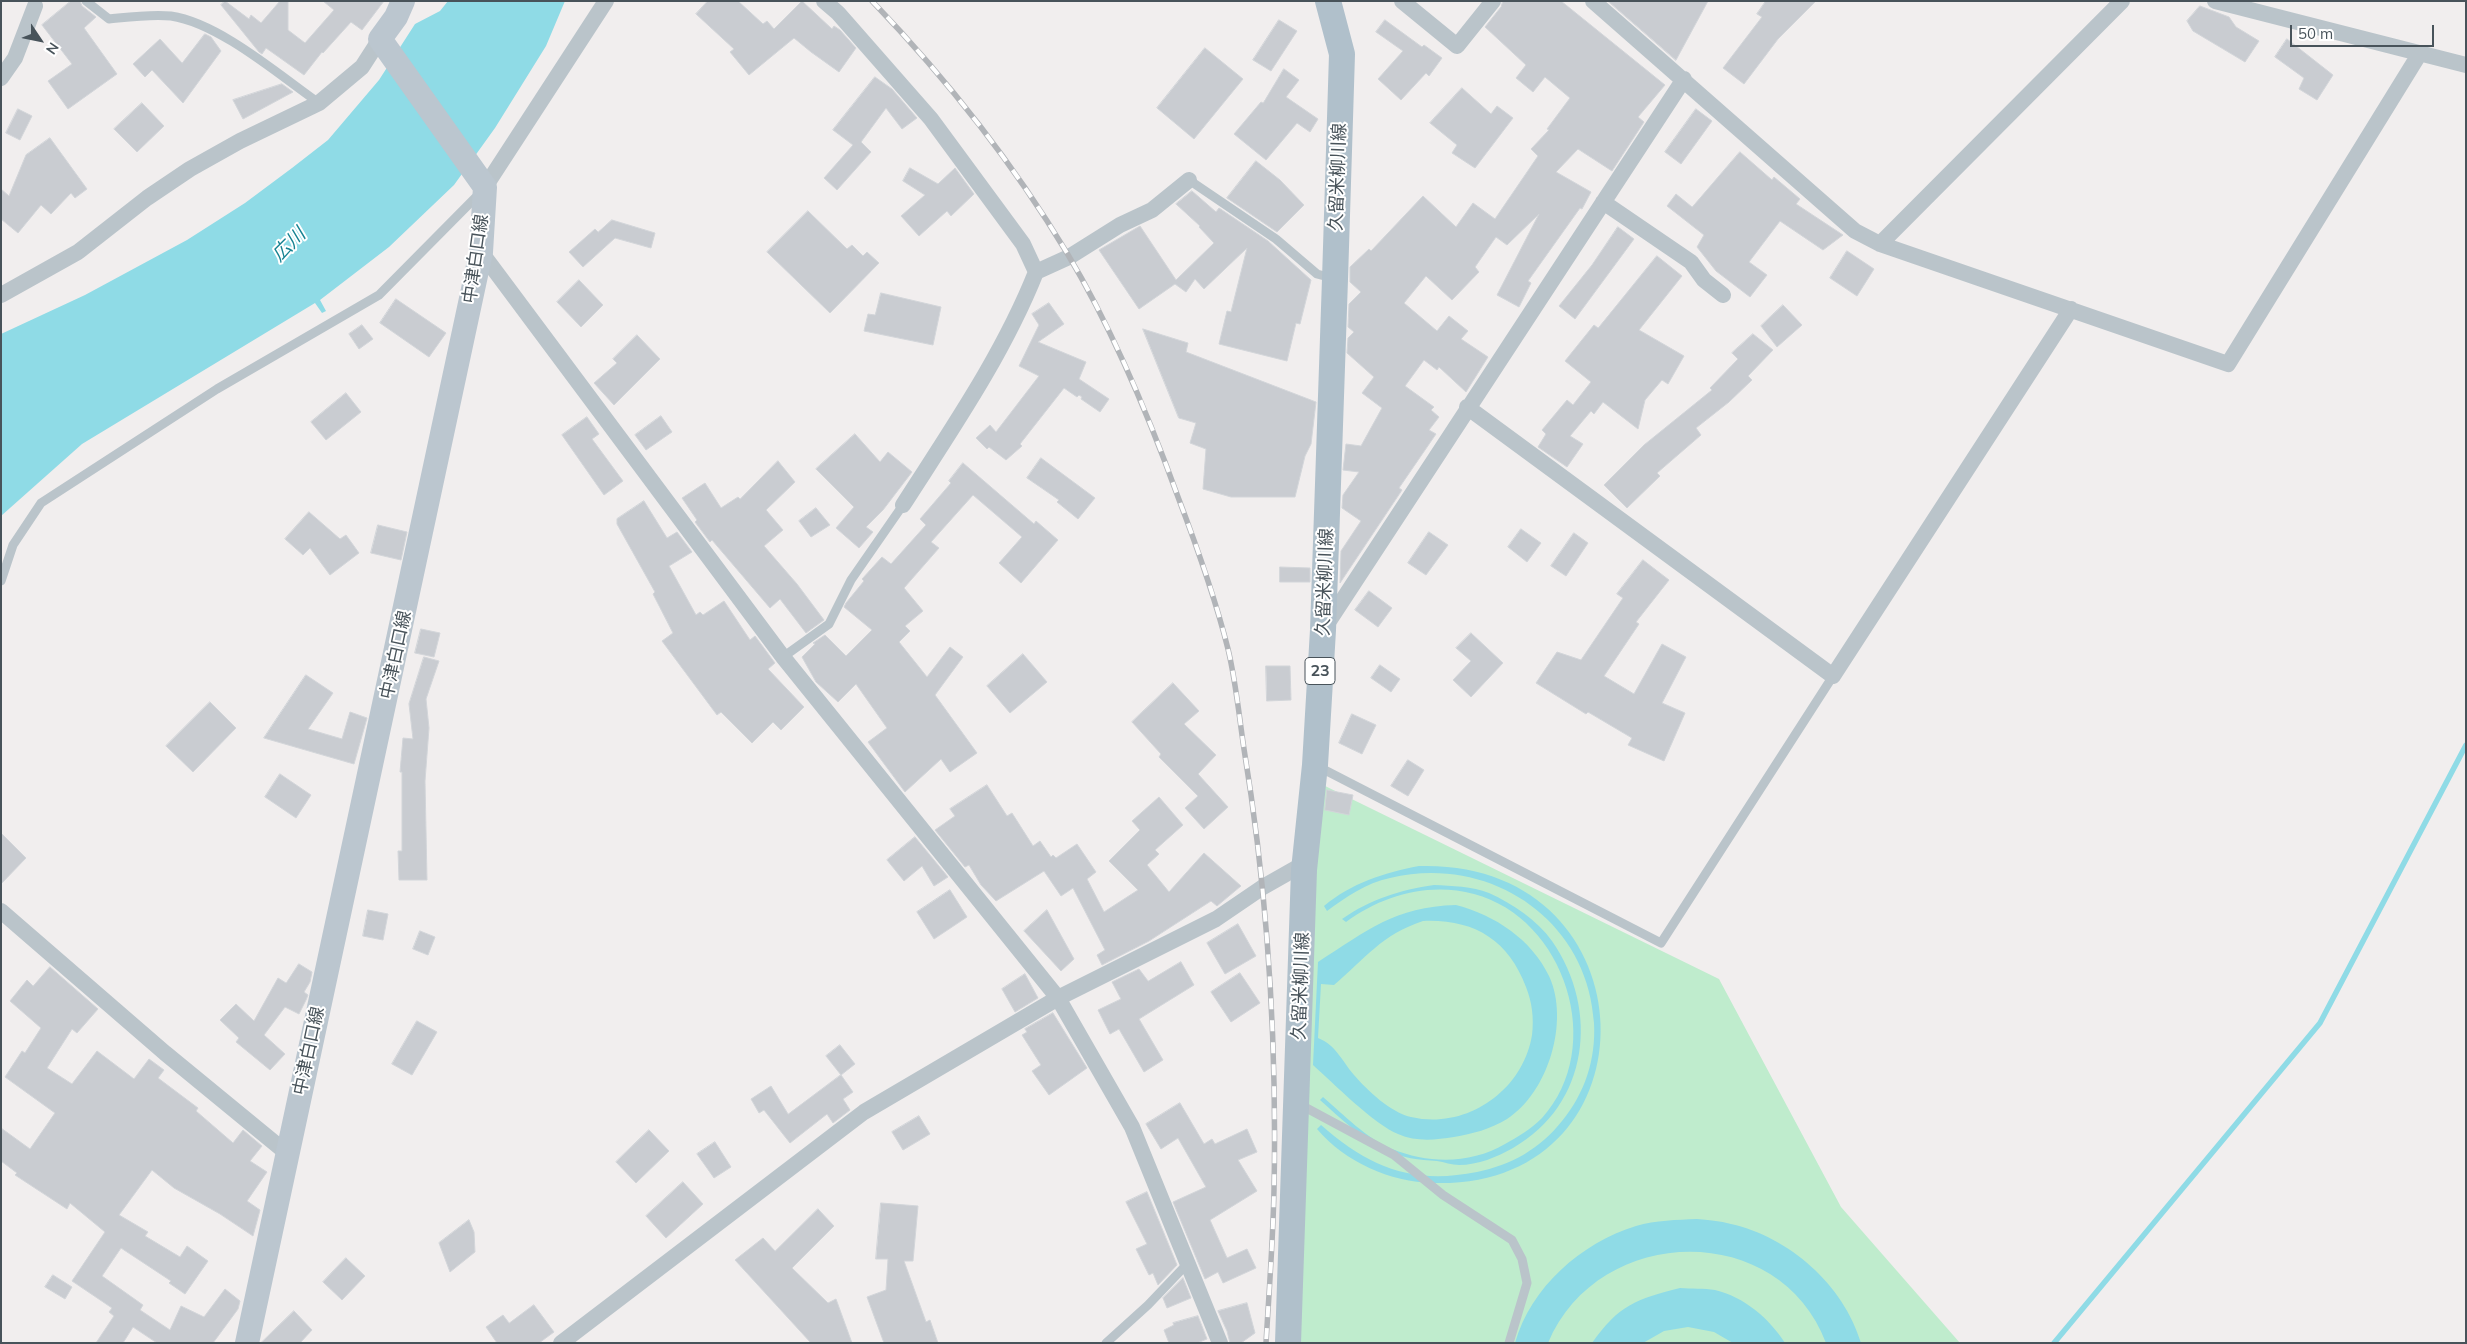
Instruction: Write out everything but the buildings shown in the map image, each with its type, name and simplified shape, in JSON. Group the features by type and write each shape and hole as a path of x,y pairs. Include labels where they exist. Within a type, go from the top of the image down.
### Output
{"main road":[{"path":"403,1 380,39 482,182"},
{"name":"久留米柳川線","path":"1288,1343 1304,870 1314,765 1323,630 1342,54 1328,1"},
{"name":"中津白口線","path":"247,1343 481,252 482,182"}],"street":[{"path":"482,182 606,1"},
{"path":"824,1 838,13 931,119 1023,244 1036,272"},
{"path":"1402,1 1457,46 1493,1"},
{"path":"1593,1 1855,231 1880,244 2228,364 2420,53"},
{"path":"1880,244 2122,1"},
{"path":"2215,1 2466,65"},
{"path":"1,78 15,58 35,3"},
{"path":"1,295 78,252 147,198 190,169 240,141 319,103 362,67 380,39"},
{"path":"1323,630 1467,406 1684,79"},
{"path":"903,505 973,396 1027,296 1036,272 1069,257 1120,225 1152,210 1189,180"},
{"path":"1603,202 1691,262 1704,280 1723,295"},
{"path":"481,252 783,657 1058,998 1132,1127 1220,1343"},
{"path":"1467,406 1833,676 2071,309"},
{"path":"561,1343 864,1112 1058,998 1216,919 1300,866 1304,870"},
{"path":"1,911 165,1053 288,1154"}],"lane":[{"path":"86,1 109,19 171,16 195,22 231,41 319,103"},
{"path":"1189,180 1276,239 1317,274 1335,279"},
{"path":"1,581 12,545 41,503 217,389 379,295 482,182"},
{"path":"783,657 828,624 851,580 903,505"},
{"path":"1314,765 1661,943 1833,676"},
{"path":"1297,1103 1394,1155 1443,1195 1512,1240 1522,1259 1527,1283 1509,1343"},
{"path":"1106,1343 1148,1305 1188,1262"}],"green space":[{"path":"1319,783 1719,979 1841,1207 1960,1343 1299,1343"}],"water":[{"name":"広川","path":"448,1 565,1 546,46 495,128 454,185 389,247 320,300 326,311 322,313 315,303 82,444 1,516 1,334 85,295 187,240 245,203 292,168 328,140 379,80 415,24 440,11"},
{"path":"1419,866 1497,878 1553,914 1588,965 1601,1024 1592,1084 1561,1135 1508,1171 1433,1183 1401,1179 1369,1168 1355,1160 1328,1141 1317,1129 1321,1125 1356,1152 1374,1162 1393,1169 1412,1174 1432,1176 1477,1172 1513,1160 1544,1140 1562,1121 1583,1087 1591,1062 1594,1036 1594,1023 1588,986 1574,953 1553,925 1527,902 1496,886 1463,876 1427,873 1381,880 1357,891 1327,911 1324,906 1357,885 1393,872"},
{"path":"1434,885 1469,888 1489,893 1516,907 1532,919 1552,941 1567,968 1577,996 1581,1025 1579,1054 1571,1082 1558,1107 1538,1130 1513,1148 1487,1160 1466,1165 1404,1157 1392,1153 1359,1134 1320,1100 1323,1097 1373,1139 1392,1149 1420,1157 1450,1160 1492,1151 1520,1136 1542,1118 1561,1089 1572,1056 1573,1022 1566,988 1553,957 1532,929 1506,908 1474,894 1457,891 1423,890 1391,898 1346,922 1342,919 1386,896"},
{"path":"1456,905 1470,909 1498,922 1522,940 1542,963 1549,976 1555,994 1557,1014 1556,1034 1544,1074 1534,1092 1521,1107 1507,1119 1481,1131 1454,1137 1426,1140 1405,1137 1378,1122 1354,1103 1313,1065 1318,962 1382,922 1415,910","holes":["1423,921 1441,921 1473,928 1499,944 1518,970 1528,993 1533,1016 1533,1029 1526,1055 1517,1073 1504,1089 1489,1102 1471,1112 1452,1118 1432,1120 1411,1117 1387,1106 1360,1081 1330,1045 1318,1038 1321,984 1334,985 1375,948 1396,933"]},
{"path":"1697,1219 1727,1223 1753,1230 1793,1252 1828,1283 1842,1302 1853,1322 1861,1343 1826,1343 1803,1303 1770,1274 1731,1257 1688,1252 1646,1258 1606,1275 1572,1304 1548,1343 1515,1343 1533,1303 1561,1270 1578,1256 1596,1244 1636,1226 1659,1221"},
{"path":"1680,1288 1715,1290 1746,1303 1771,1325 1785,1343 1733,1343 1714,1332 1688,1327 1664,1331 1643,1343 1592,1343 1611,1320 1630,1305 1651,1296"}],"waterway":[{"path":"2054,1343 2320,1023 2466,745"}],"railway":[{"path":"872,1 926,60 977,122 1024,186 1084,282 1100,312 1142,404 1167,466 1217,610 1233,674 1252,804 1265,914 1269,969 1275,1135 1273,1228 1266,1343"}]}
